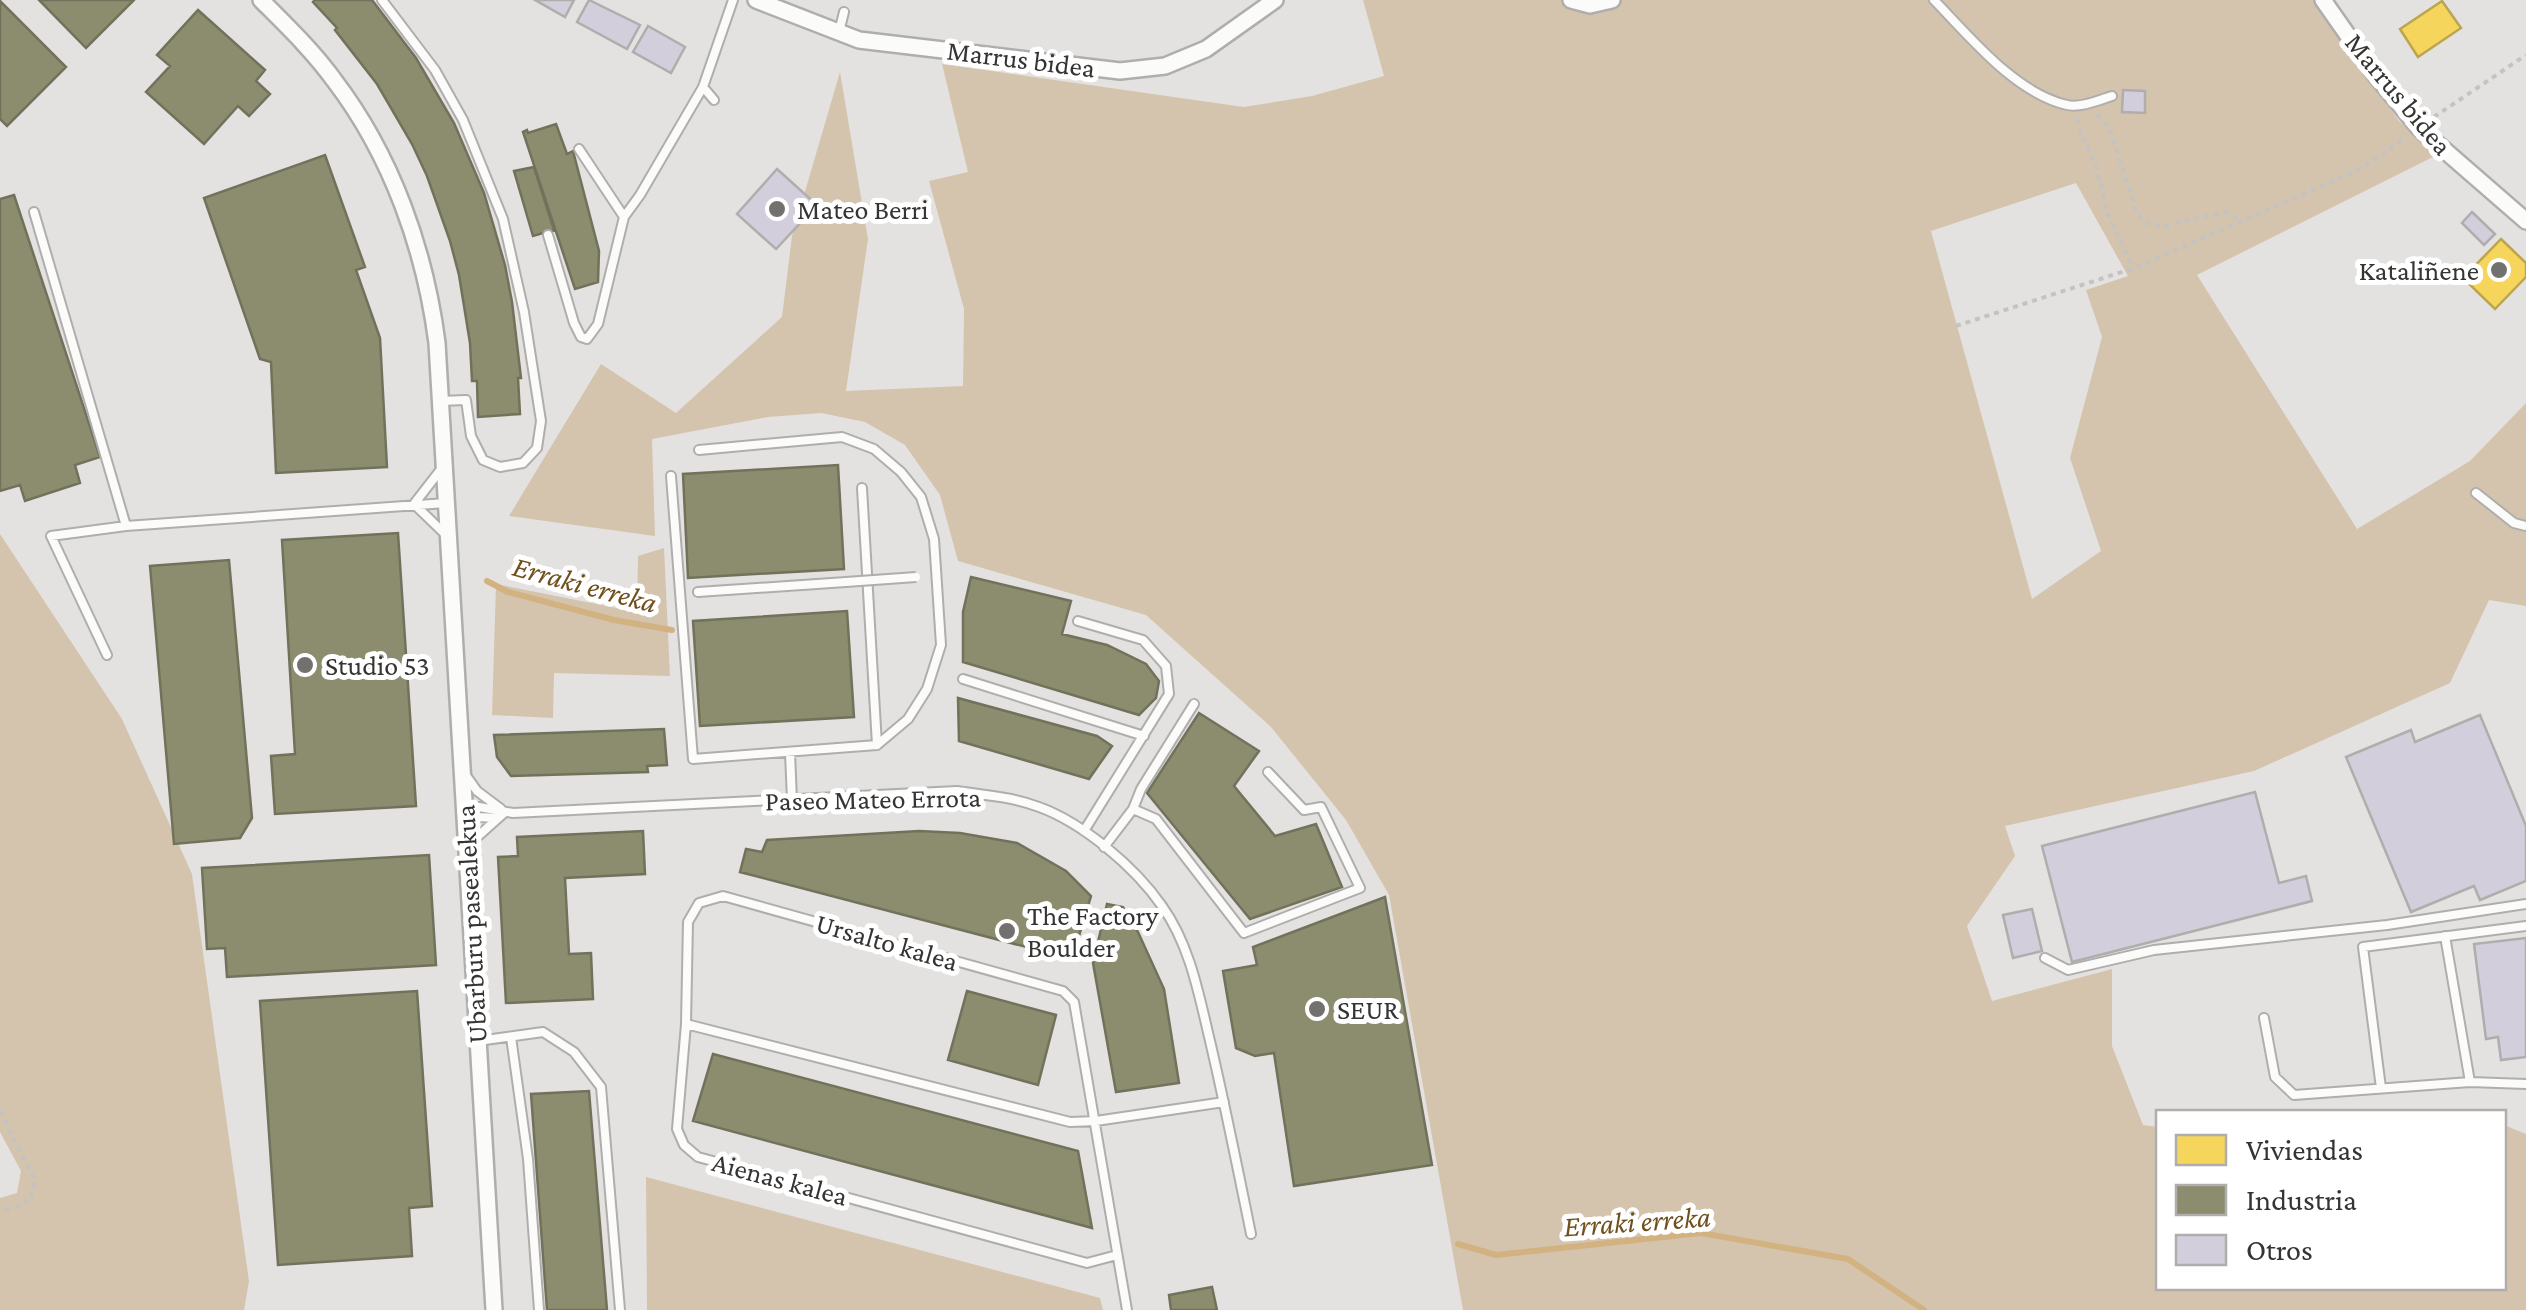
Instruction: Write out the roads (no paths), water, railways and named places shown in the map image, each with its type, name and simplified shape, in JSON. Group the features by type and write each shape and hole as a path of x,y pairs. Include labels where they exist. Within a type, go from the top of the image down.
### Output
{"street":[{"name":"Marrus bidea","path":"756,0 859,40 1120,71 1165,66 1206,50 1275,0"},
{"path":"1571,0 1590,5 1612,0"},
{"name":"Marrus bidea","path":"2322,0 2419,128 2526,221"},
{"name":"Ubarburu pasealekua","path":"273,4 363,123 389,172 426,276 437,343 494,1310"}],"lane":[{"path":"382,0 435,70 463,120 503,219 524,312 541,421 537,448 523,463 500,468 483,460 471,436 466,400 440,401"},
{"path":"548,235 574,323 581,337 587,339 598,324 624,216 703,87 733,0"},
{"path":"1934,0 2002,69 2040,95 2070,106 2112,96"},
{"path":"839,32 844,12"},
{"path":"704,44 716,50"},
{"path":"703,87 714,100"},
{"path":"579,149 624,216"},
{"path":"34,212 126,526"},
{"path":"672,476 693,760 877,745 908,719 928,689 940,645 934,539 921,497 901,472 874,450 842,437 699,450"},
{"path":"414,504 444,466"},
{"path":"862,488 877,745"},
{"path":"2476,493 2514,523 2526,526"},
{"path":"414,504 448,538"},
{"path":"107,654 51,536 126,526 446,504"},
{"path":"698,592 936,574"},
{"path":"1078,622 1143,640 1166,666 1170,694 1084,831"},
{"path":"963,679 1144,736"},
{"path":"1104,847 1133,809 1141,789 1194,704"},
{"path":"790,753 792,800"},
{"path":"462,770 501,815 467,846"},
{"path":"1133,809 1156,818 1244,934 1360,888 1321,807 1304,810 1268,772"},
{"name":"Paseo Mateo Errota","path":"464,808 479,807 501,815 957,792 1004,797 1041,807 1084,831 1127,865 1163,906 1188,957 1251,1234"},
{"name":"Ursalto kalea","path":"686,1024 688,922 699,903 723,896 1063,991 1074,1002 1127,1310"},
{"path":"2045,958 2068,970 2154,950 2387,925 2526,904"},
{"path":"2382,1088 2363,946 2526,926"},
{"path":"2445,936 2470,1082"},
{"path":"2264,1018 2274,1077 2294,1096 2470,1082 2526,1084"},
{"path":"686,1024 1070,1122 1224,1102"},
{"name":"Aienas kalea","path":"686,1024 677,1129 684,1144 698,1157 1087,1263 1117,1255"},
{"path":"478,1040 543,1032 574,1052 601,1087 620,1310"},
{"path":"511,1037 528,1159 539,1310"}],"waterway":[{"name":"Erraki erreka","path":"487,581 508,592 614,620 672,630"},
{"name":"Erraki erreka","path":"1458,1244 1496,1255 1701,1233 1848,1259 1924,1310"}],"place":[{"name":"Mateo Berri","path":"777,209"},
{"name":"Kataliñene","path":"2499,270"},
{"name":"Studio 53","path":"305,665"},
{"name":"The Factory Boulder","path":"1007,931"},
{"name":"SEUR","path":"1317,1009"}]}
